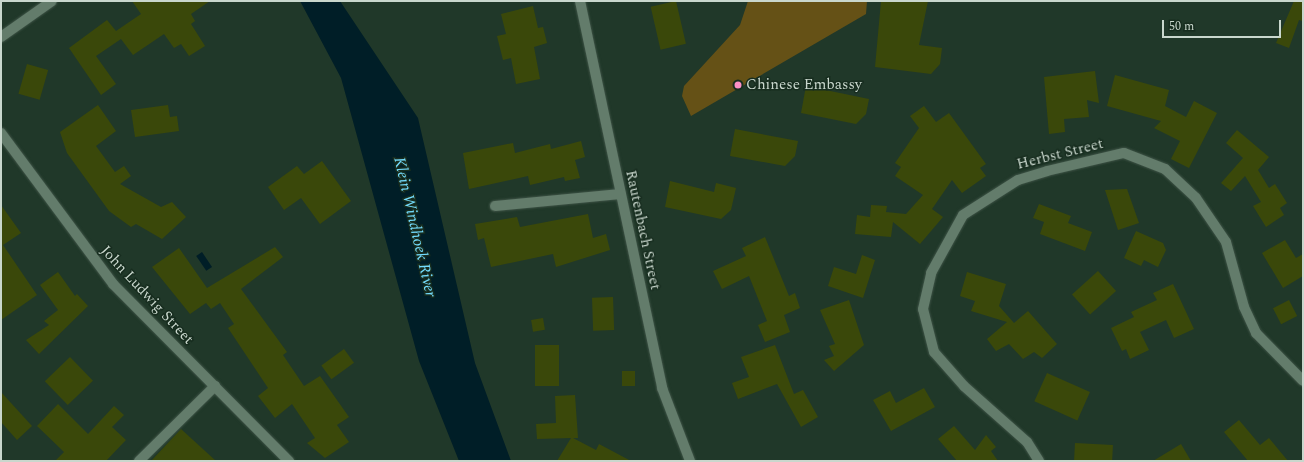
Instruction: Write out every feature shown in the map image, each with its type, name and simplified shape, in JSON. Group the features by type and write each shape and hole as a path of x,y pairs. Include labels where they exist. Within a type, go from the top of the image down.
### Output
{"street":[{"path":"1,37 52,1"},
{"name":"Rautenbach Street","path":"580,1 662,388 690,461"},
{"name":"John Ludwig Street","path":"1,133 112,284 289,461"},
{"name":"Herbst Street","path":"1039,461 1027,442 964,386 934,352 923,309 931,273 963,216 1011,183 1047,171 1124,153 1165,169 1196,198 1226,242 1244,307 1256,333 1303,382"},
{"path":"495,206 620,194"},
{"path":"139,461 215,386"}],"shaded area":[{"path":"748,1 867,1 866,14 691,116 682,96 684,86 740,25"}],"water":[{"name":"Klein Windhoek River","path":"300,1 340,1 418,118 475,363 511,461 459,461 419,361 341,78"},
{"path":"202,252 212,267 206,271 196,256"}],"building":[{"path":"132,1 210,1 191,14 195,21 191,24 205,46 189,56 181,44 174,48 164,34 133,55 121,39 96,56 116,84 101,95 69,48 107,20 116,31 141,14"},
{"path":"676,1 686,44 661,50 651,7"},
{"path":"881,1 928,1 919,45 942,48 940,64 931,74 875,67"},
{"path":"1294,1 1303,1 1303,21 1299,20 1289,48 1276,43"},
{"path":"533,6 538,28 543,27 547,43 534,47 540,79 516,84 511,58 503,60 497,36 506,34 501,14"},
{"path":"27,64 48,70 40,100 18,94"},
{"path":"1095,71 1099,103 1087,100 1089,117 1064,119 1065,132 1049,134 1044,77"},
{"path":"1115,75 1169,90 1165,106 1186,117 1194,101 1217,113 1189,168 1171,159 1180,141 1154,128 1161,121 1107,106"},
{"path":"806,86 869,99 866,114 856,124 801,113"},
{"path":"98,105 116,131 96,146 115,172 124,166 131,176 120,184 161,207 172,202 186,217 162,239 136,224 131,227 109,211 67,153 60,132"},
{"path":"168,105 170,117 177,116 179,131 135,137 131,110"},
{"path":"924,106 936,122 949,113 986,164 980,168 986,176 962,193 952,180 932,209 943,217 920,244 893,222 891,237 855,234 857,215 870,217 871,205 887,206 886,212 906,214 923,195 895,176 901,167 895,163 919,128 910,116"},
{"path":"735,129 798,141 795,156 785,166 730,156"},
{"path":"1237,130 1269,157 1258,170 1269,188 1275,184 1287,203 1280,208 1284,215 1266,227 1253,206 1261,202 1245,176 1231,191 1221,183 1243,158 1226,143"},
{"path":"581,141 585,157 575,160 580,178 565,181 564,177 530,185 528,176 469,189 463,153 513,143 515,153 550,144 551,149"},
{"path":"322,161 351,201 320,224 301,198 284,210 268,187 297,166 304,174"},
{"path":"670,181 714,192 716,183 736,188 731,210 721,219 665,207"},
{"path":"1127,189 1139,223 1118,230 1105,190"},
{"path":"1039,204 1071,216 1068,223 1092,232 1085,251 1040,234 1044,222 1033,218"},
{"path":"1,205 21,233 3,245 37,295 1,320"},
{"path":"588,214 593,238 606,234 610,250 556,267 553,254 491,267 484,238 478,240 475,224 517,217 520,227"},
{"path":"1136,231 1163,243 1166,250 1158,267 1144,260 1141,266 1124,258"},
{"path":"765,237 789,296 795,293 800,308 784,315 790,332 765,342 758,325 767,321 749,276 722,289 713,271 746,256 742,248"},
{"path":"1285,240 1296,258 1303,254 1303,276 1283,288 1262,253"},
{"path":"275,247 283,257 241,289 287,352 283,355 304,386 320,376 349,417 337,425 349,442 325,458 307,443 315,438 292,404 275,418 258,396 268,388 228,328 234,324 220,303 211,309 206,303 190,314 152,267 179,248 207,288"},
{"path":"862,255 875,260 863,298 828,286 834,267 856,274"},
{"path":"1098,271 1116,291 1090,314 1072,294"},
{"path":"58,272 75,296 77,294 88,306 39,354 26,340 49,325 44,321 58,310 40,285"},
{"path":"967,272 1006,284 999,306 1014,323 1028,311 1057,344 1042,358 1034,352 1023,359 1009,344 996,351 987,339 1007,322 971,311 975,301 960,296"},
{"path":"1173,284 1194,329 1174,338 1166,320 1140,332 1149,350 1130,359 1126,349 1122,351 1111,328 1134,317 1131,312 1157,300 1153,293"},
{"path":"613,297 614,330 593,331 592,298"},
{"path":"849,300 864,345 834,371 824,360 834,356 829,346 835,344 820,310"},
{"path":"1289,300 1297,316 1281,324 1273,308"},
{"path":"543,318 545,330 533,332 531,320"},
{"path":"535,345 559,345 559,386 535,386"},
{"path":"775,345 794,394 803,390 818,417 801,427 777,384 738,399 732,383 749,377 741,357"},
{"path":"344,349 354,363 331,379 321,365"},
{"path":"70,357 93,381 68,405 45,381"},
{"path":"622,371 635,371 635,386 622,386"},
{"path":"1047,373 1090,392 1077,420 1034,401"},
{"path":"924,388 935,407 891,431 873,400 890,391 896,403"},
{"path":"1,392 32,426 17,440 1,422"},
{"path":"575,395 578,438 573,438 596,450 599,444 631,461 557,461 571,438 537,439 536,424 556,423 555,396"},
{"path":"58,404 88,434 114,406 124,415 112,427 126,440 106,461 55,461 64,452 37,426"},
{"path":"1239,420 1260,445 1269,438 1288,461 1248,461 1224,432"},
{"path":"954,426 975,450 986,435 996,447 991,451 998,461 957,461 938,439"},
{"path":"181,429 216,461 151,461"},
{"path":"1075,443 1113,445 1112,461 1074,461"},
{"path":"1181,444 1191,461 1153,461"}],"place":[{"name":"Chinese Embassy","path":"738,85"}]}
